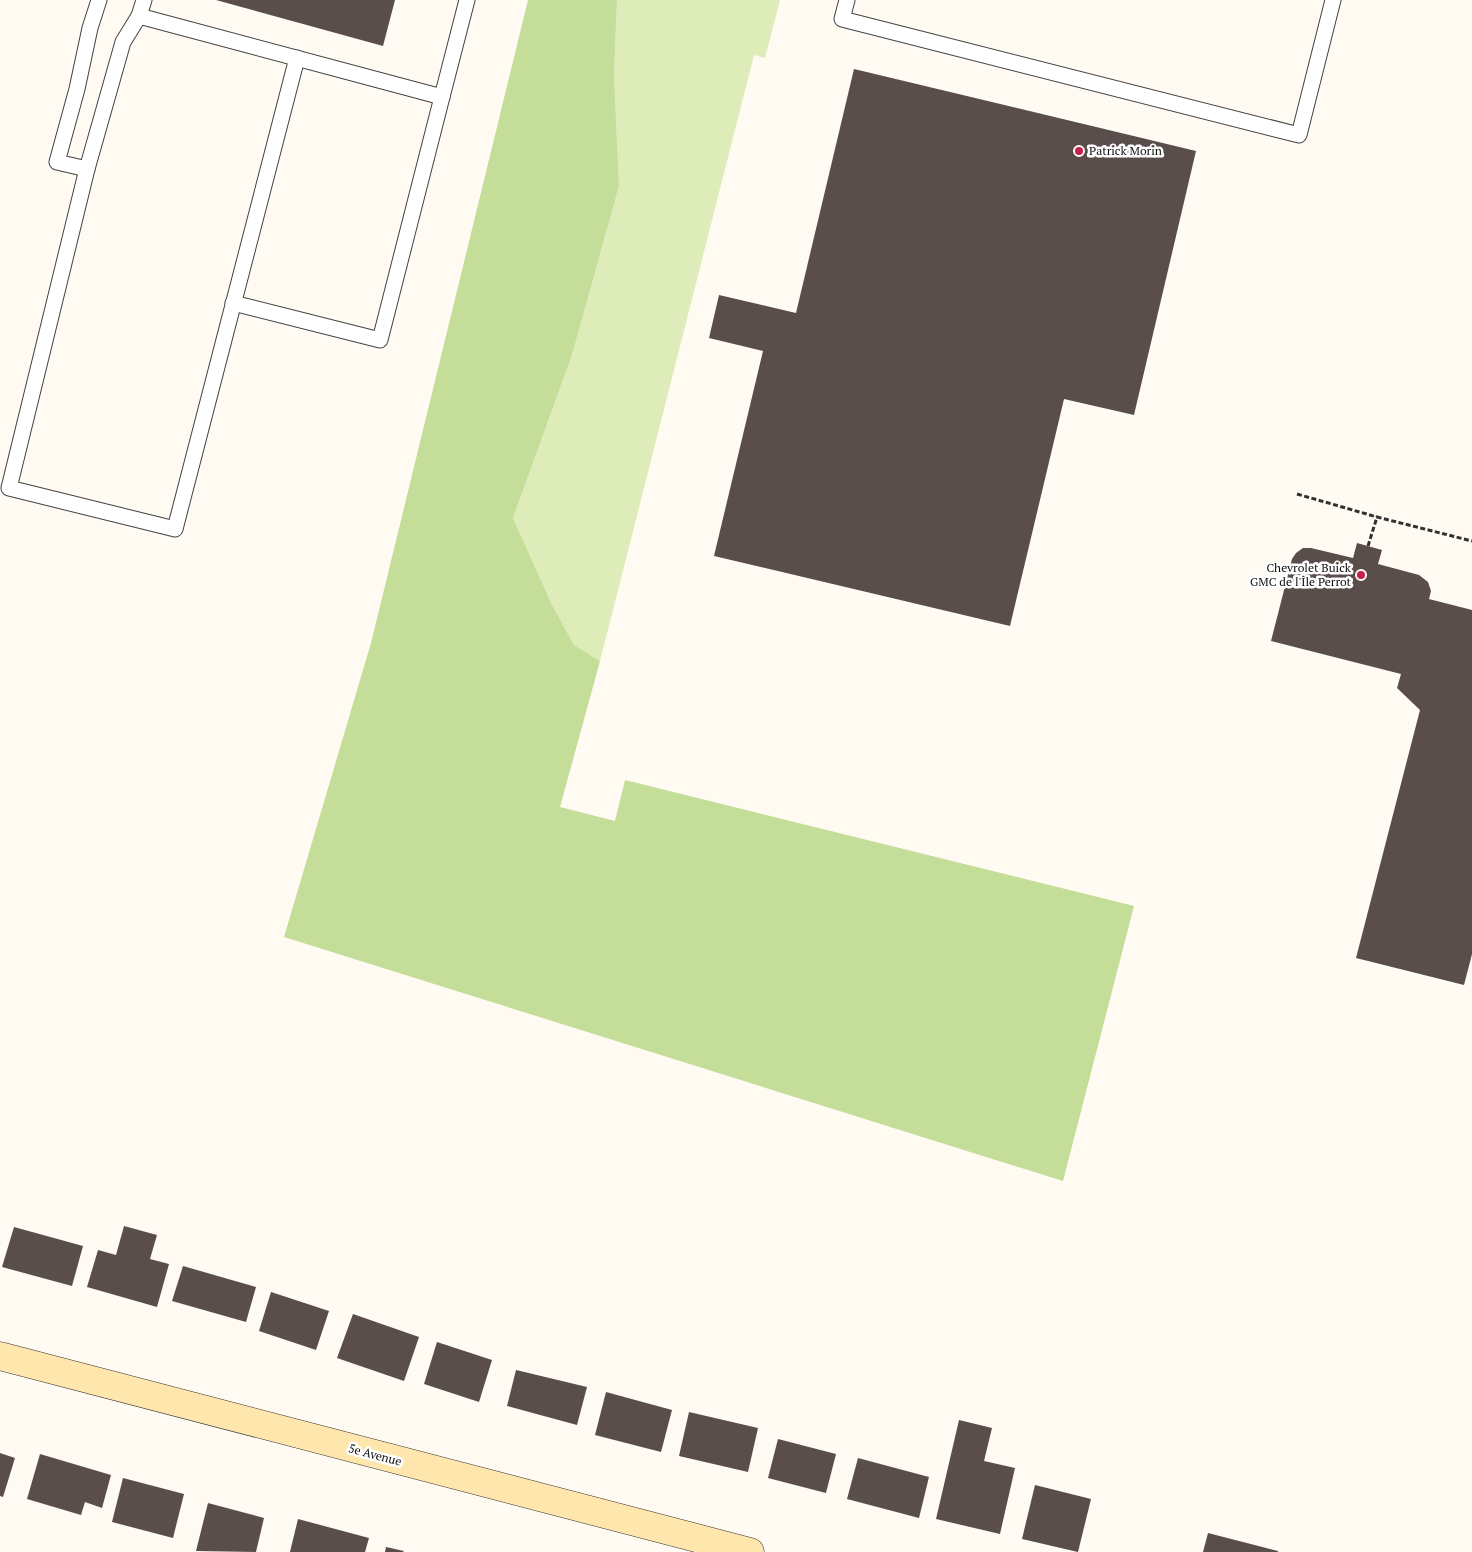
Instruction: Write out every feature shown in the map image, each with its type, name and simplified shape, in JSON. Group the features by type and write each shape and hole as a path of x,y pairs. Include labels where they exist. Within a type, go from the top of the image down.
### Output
{"street":[{"name":"5e Avenue","path":"0,1356 750,1552"}],"lane":[{"path":"87,168 57,162 77,89 90,28 99,0"},
{"path":"144,0 139,16 123,42 87,168 9,488 175,529 297,58"},
{"path":"233,303 380,340 467,0"},
{"path":"847,0 842,19 1299,136 1333,0"},
{"path":"139,16 442,97"}],"path":[{"path":"1297,494 1472,541"},
{"path":"1368,546 1377,517"}],"green space":[{"path":"528,0 617,0 614,75 619,186 572,355 513,518 552,605 574,645 600,661 560,807 615,821 625,780 1134,906 1063,1181 284,937 371,643"},
{"path":"617,0 780,0 765,58 754,55 600,661 574,645 552,605 513,518 572,355 619,186 614,75"}],"building":[{"path":"216,0 395,0 383,46"},
{"path":"854,69 1196,151 1134,415 1064,399 1010,626 714,556 763,351 709,338 719,295 796,313"},
{"path":"1357,543 1382,550 1378,564 1419,575 1428,582 1431,591 1429,599 1472,610 1472,954 1464,985 1356,958 1420,710 1397,688 1401,674 1271,641 1292,559 1296,553 1303,548 1311,548 1353,558"},
{"path":"124,1226 157,1235 150,1259 169,1264 157,1307 87,1287 98,1250 116,1255"},
{"path":"14,1227 83,1246 72,1286 2,1267"},
{"path":"183,1266 256,1287 246,1322 172,1301"},
{"path":"271,1292 329,1311 316,1350 259,1331"},
{"path":"353,1314 419,1337 404,1381 337,1358"},
{"path":"437,1342 492,1360 479,1402 424,1384"},
{"path":"516,1370 587,1387 577,1425 507,1406"},
{"path":"606,1392 672,1410 661,1452 595,1435"},
{"path":"689,1412 758,1428 748,1472 679,1456"},
{"path":"959,1420 992,1428 984,1461 1015,1468 1000,1534 936,1519"},
{"path":"778,1439 836,1454 826,1493 768,1478"},
{"path":"0,1453 15,1458 3,1497 0,1496"},
{"path":"40,1454 111,1475 102,1508 85,1502 81,1515 27,1499"},
{"path":"858,1458 929,1477 919,1518 847,1499"},
{"path":"123,1478 184,1494 173,1538 112,1522"},
{"path":"1035,1485 1091,1499 1078,1552 1022,1539"},
{"path":"208,1503 264,1518 256,1552 196,1551"},
{"path":"298,1519 369,1538 365,1552 290,1552"},
{"path":"1208,1533 1278,1551 1278,1552 1203,1552"},
{"path":"386,1547 404,1551 385,1552"}],"place":[{"name":"Patrick Morin","path":"1079,151"},
{"name":"Chevrolet Buick GMC de l'Île Perrot","path":"1361,575"}]}
